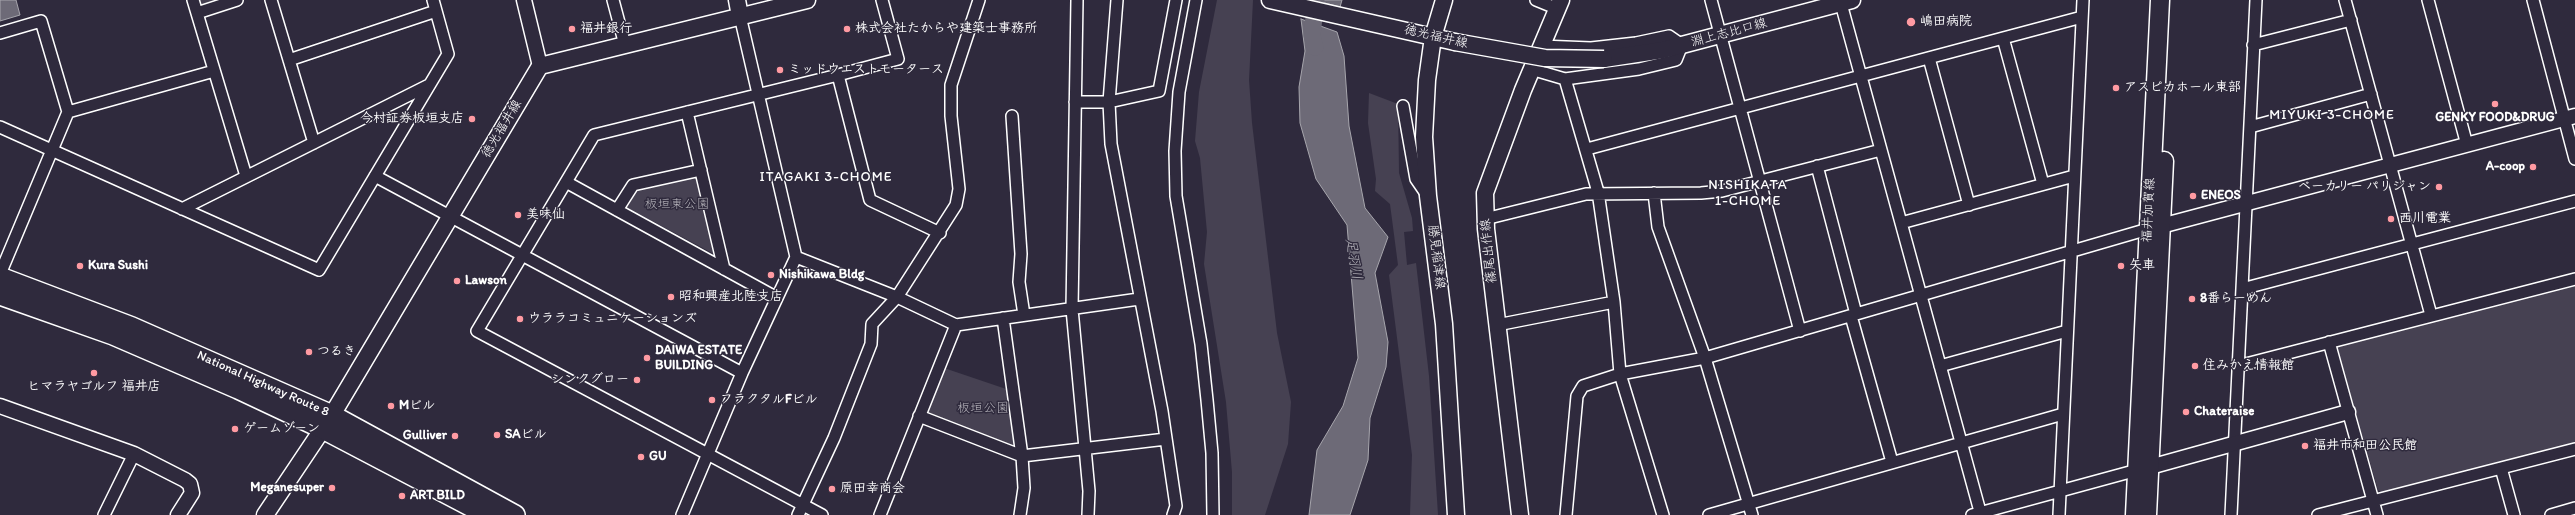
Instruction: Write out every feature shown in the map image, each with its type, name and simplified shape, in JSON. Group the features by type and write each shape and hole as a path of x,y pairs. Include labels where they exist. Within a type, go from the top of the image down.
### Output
{"highway":[{"name":"National Highway Route 8","path":"0,275 132,326 515,515"},
{"name":"National Highway Route 8","path":"0,295 113,334 328,422 487,515"}],"main road":[{"path":"737,0 740,16"},
{"path":"540,66 807,0"},
{"name":"徳光福井線","path":"1270,0 1455,42 1545,58 1604,59"},
{"name":"勝見稲津線","path":"1444,0 1429,36 1424,137 1428,196 1444,324 1456,515"},
{"name":"福井加賀線","path":"2135,515 2143,469 2154,227 2160,0"},
{"name":"福井加賀線","path":"2154,227 2171,0"},
{"name":"淵上志比口線","path":"1604,59 1622,58 1720,36 1844,1"},
{"name":"篠尾出作線","path":"1520,515 1485,219 1484,193 1531,69 1559,5"},
{"name":"徳光福井線","path":"266,515 328,422 540,66"},
{"name":"福井加賀線","path":"2143,469 2147,515"}],"street":[{"path":"193,0 246,176"},
{"path":"197,13 236,0"},
{"path":"271,0 314,142"},
{"path":"0,126 319,270 448,54 433,0"},
{"path":"524,0 540,66"},
{"path":"613,0 625,45"},
{"path":"822,515 801,510 709,456 477,331 594,135 898,59 882,0"},
{"path":"801,510 834,438 871,344 872,324 897,297 940,233 956,205 959,189 951,116 952,85 979,0"},
{"path":"1077,0 1072,309 1089,492 1088,515"},
{"path":"1117,0 1109,102 1111,144 1166,439 1176,506 1173,515"},
{"path":"1075,102 1109,102 1159,91 1176,0"},
{"path":"1196,0 1179,92 1175,166 1180,225 1204,365 1212,453 1213,515"},
{"path":"1536,0 1559,5"},
{"path":"1711,0 1800,331"},
{"path":"2059,515 2083,0"},
{"path":"2231,515 2256,0"},
{"path":"2345,0 2431,315"},
{"path":"2428,0 2467,145"},
{"path":"2533,0 2570,118 2575,159"},
{"path":"1844,1 1861,76 1961,442 1978,514 2143,469 2234,442 2348,412"},
{"path":"289,60 436,11"},
{"path":"682,515 709,456 742,373 796,256 740,16"},
{"path":"1586,149 2082,17"},
{"path":"2254,45 2351,20"},
{"path":"0,33 41,21 68,112 0,275"},
{"path":"1531,69 1565,79 1664,64 1676,60 1682,45 1669,36 1606,47 1566,48 1541,46"},
{"path":"2003,38 2043,184"},
{"path":"1929,58 1969,205"},
{"path":"68,112 214,71"},
{"path":"838,75 870,200 940,233"},
{"path":"1565,79 1598,192 1614,302 1620,374 1663,515"},
{"path":"182,208 429,85"},
{"path":"2250,127 2371,94"},
{"path":"1403,106 1416,178 1428,196"},
{"path":"687,112 724,269"},
{"path":"1012,116 1021,254 1019,277 1024,315"},
{"path":"1566,515 1577,396 1583,386 1620,374 1705,358 2154,227 2570,118"},
{"path":"1485,219 1598,192 1701,194 1881,150"},
{"path":"1818,166 1853,315 1892,462"},
{"path":"617,210 633,185 701,170"},
{"path":"375,176 742,373"},
{"path":"1901,223 2074,176"},
{"path":"566,182 777,298"},
{"path":"1654,193 1658,227 1705,358 1752,515"},
{"path":"2242,289 2575,201"},
{"path":"796,256 897,297 956,325 1139,299"},
{"path":"2238,366 2575,279"},
{"path":"1497,325 1614,302"},
{"path":"1003,318 1022,456 1024,488 1020,515"},
{"path":"880,515 956,325"},
{"path":"1940,366 2067,331"},
{"path":"2329,342 2374,499 2377,515"},
{"path":"0,406 134,454 190,484 192,493 178,515"},
{"path":"1709,515 2063,414"},
{"path":"919,416 1022,456 1166,439"},
{"path":"2318,515 2374,499 2575,449"},
{"path":"104,515 134,454"},
{"path":"2501,468 2514,515"},
{"path":"2551,515 2575,508"}],"green space":[{"path":"193,0 237,0 197,13"},
{"path":"1217,0 1253,0 1249,80 1252,123 1277,333 1291,402 1288,444 1265,515 1232,515 1232,472 1226,402 1204,264 1207,232 1200,158 1195,141 1199,92"},
{"path":"1369,93 1398,104 1399,173 1412,218 1413,231 1404,232 1407,265 1416,263 1429,376 1438,515 1410,515 1412,455 1389,275 1398,265 1390,204 1375,191 1376,179 1368,123"},
{"name":"板垣東公園","path":"696,175 714,254 624,206 634,189"},
{"path":"2575,284 2575,444 2383,493 2378,490 2336,344"},
{"name":"板垣公園","path":"944,368 1009,390 1017,451 924,414"}],"water":[{"path":"0,0 16,0 20,15 0,21"},
{"path":"1313,0 1342,0 1340,7"},
{"path":"1301,19 1337,32 1344,56 1349,126 1365,208 1388,237 1375,273 1388,342 1386,367 1370,418 1368,460 1350,515 1309,515 1317,450 1343,406 1358,358 1347,225 1316,179 1300,123 1299,87 1305,51"}],"waterway":[{"name":"足羽川","path":"1315,47 1312,35 1316,0"}],"place":[{"name":"嶋田病院","path":"1911,22"},
{"name":"福井銀行","path":"572,29"},
{"name":"株式会社たからや建築士事務所","path":"847,29"},
{"name":"ミッドウエストモータース","path":"780,70"},
{"name":"アスピカホール東部","path":"2116,88"},
{"name":"GENKY FOOD&DRUG","path":"2495,104"},
{"name":"今村証券板垣支店","path":"472,119"},
{"name":"A-coop","path":"2533,167"},
{"name":"ベーカリー パリジャン","path":"2439,187"},
{"name":"ENEOS","path":"2193,196"},
{"name":"美味仙","path":"518,215"},
{"name":"西川電業","path":"2391,219"},
{"name":"Kura Sushi","path":"80,266"},
{"name":"矢車","path":"2121,266"},
{"name":"Nishikawa Bldg","path":"771,275"},
{"name":"Lawson","path":"457,281"},
{"name":"昭和興産北陸支店","path":"671,297"},
{"name":"8番らーめん","path":"2192,299"},
{"name":"ウララコミュニケーションズ","path":"520,319"},
{"name":"つるき","path":"309,352"},
{"name":"DAIWA ESTATE BUILDING","path":"647,358"},
{"name":"住みかえ情報館","path":"2195,366"},
{"name":"ヒマラヤゴルフ 福井店","path":"94,373"},
{"name":"シンクグロー","path":"637,380"},
{"name":"フラクタルFビル","path":"712,400"},
{"name":"Mビル","path":"391,406"},
{"name":"Chateraise","path":"2186,412"},
{"name":"ゲームゾーン","path":"235,429"},
{"name":"SAビル","path":"497,435"},
{"name":"Gulliver","path":"455,436"},
{"name":"福井市和田公民館","path":"2305,446"},
{"name":"GU","path":"641,457"},
{"name":"Meganesuper","path":"332,488"},
{"name":"原田幸商会","path":"832,489"},
{"name":"ART BILD","path":"402,496"}],"district":[{"name":"MIYUKI 3-CHOME","path":"2332,115"},
{"name":"ITAGAKI 3-CHOME","path":"826,177"},
{"name":"NISHIKATA 1-CHOME","path":"1748,194"}]}
